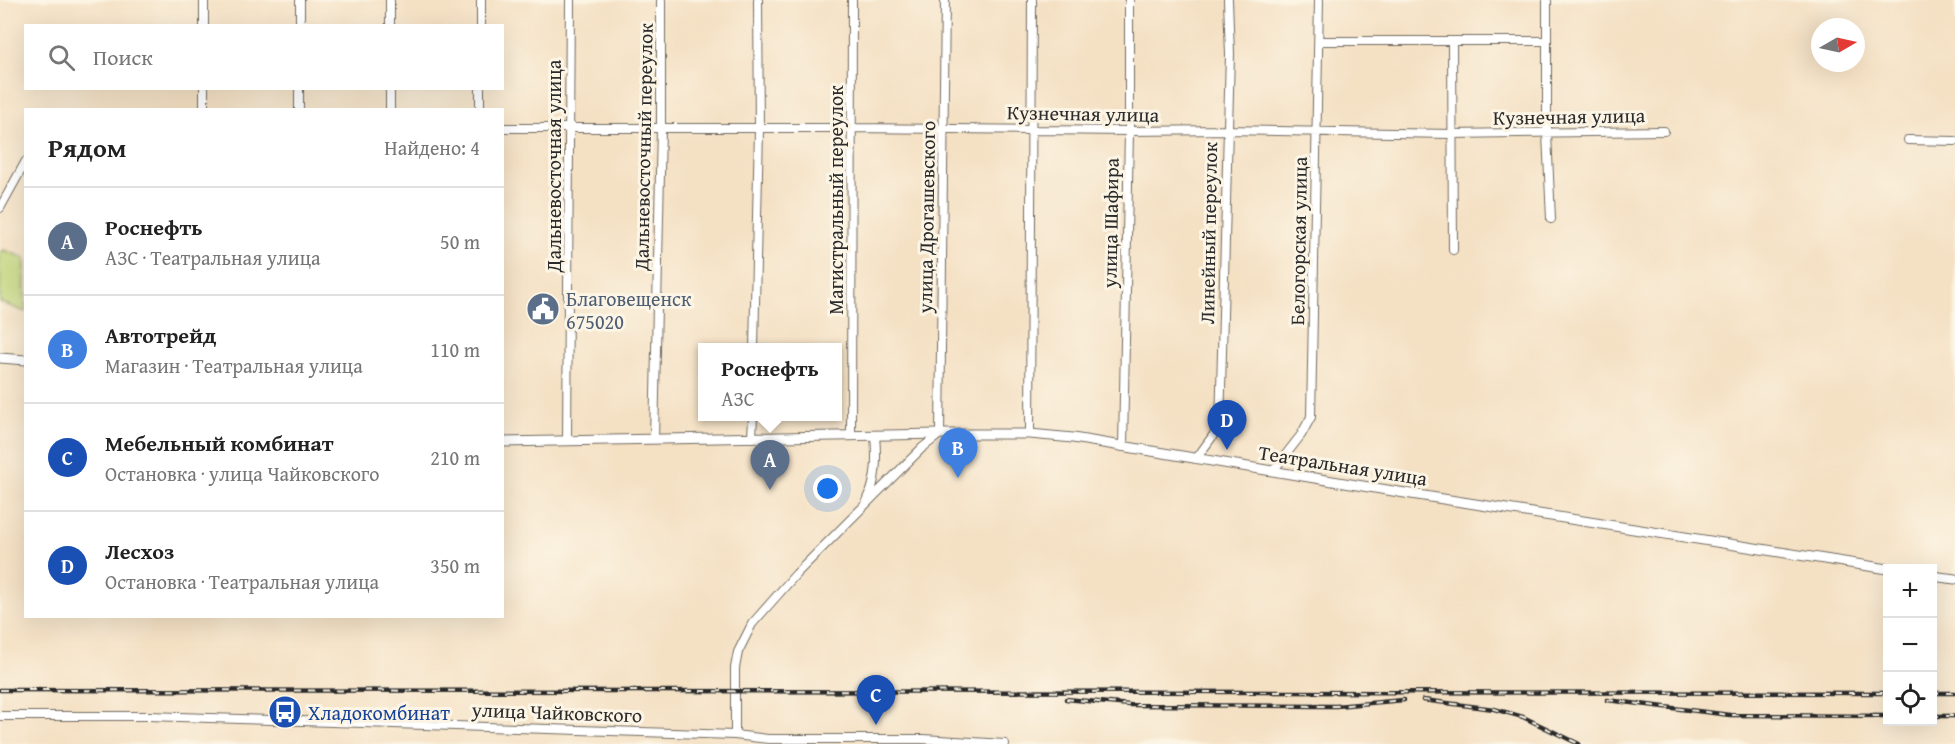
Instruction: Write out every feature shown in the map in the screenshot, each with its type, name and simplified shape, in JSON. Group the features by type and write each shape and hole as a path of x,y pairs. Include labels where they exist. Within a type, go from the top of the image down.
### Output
{"main road":[{"path":"0,358 24,360"},
{"name":"Театральная улица","path":"504,442 1030,434 1883,568"},
{"path":"1937,577 1955,579"}],"street":[{"path":"204,0 204,24"},
{"path":"300,0 300,24"},
{"path":"390,0 390,24"},
{"path":"481,0 481,24"},
{"name":"Дальневосточная улица","path":"567,441 571,129 570,0"},
{"name":"Дальневосточный переулок","path":"654,439 661,129 661,0"},
{"path":"754,343 759,129 758,0"},
{"name":"Магистральный переулок","path":"850,435 852,0"},
{"name":"улица Дрогашевского","path":"940,434 945,0"},
{"path":"1030,434 1032,0"},
{"name":"улица Шафира","path":"1123,447 1129,0"},
{"name":"Линейный переулок","path":"1196,459 1220,426 1226,130 1230,54 1228,0"},
{"name":"Белогорская улица","path":"1273,471 1301,435 1311,417 1319,0"},
{"path":"1547,1 1547,134 1551,219"},
{"path":"1319,41 1547,41"},
{"path":"1452,41 1454,250"},
{"path":"204,90 204,108"},
{"path":"299,90 299,108"},
{"path":"390,90 390,108"},
{"path":"480,90 480,108"},
{"name":"Кузнечная улица","path":"504,128 1226,130 1452,134 1664,131"},
{"path":"1908,140 1955,141"},
{"path":"0,208 24,165"},
{"path":"752,438 753,421"},
{"path":"735,735 735,668 742,641 752,624 796,574 922,448 940,434"},
{"path":"865,505 875,475 875,435"},
{"name":"улица Чайковского","path":"0,716 149,716 735,735 768,739 923,739 1005,744"}],"green space":[{"path":"4,250 24,258 24,312 0,302 0,252"}],"railway":[{"path":"0,690 1883,693"},
{"path":"1937,693 1955,693"},
{"path":"1066,699 1130,705 1336,706 1404,700"},
{"path":"1423,700 1494,709 1523,717 1579,744"},
{"path":"1607,700 1730,715 1883,716"},
{"path":"1937,716 1955,716"}],"place":[{"name":"Благовещенск 675020","path":"543,309"},
{"name":"Лесхоз","path":"1227,450"},
{"name":"Автотрейд","path":"958,478"},
{"name":"Роснефть","path":"770,490"},
{"name":"Хладокомбинат","path":"285,712"},
{"name":"Мебельный комбинат","path":"876,725"}]}
